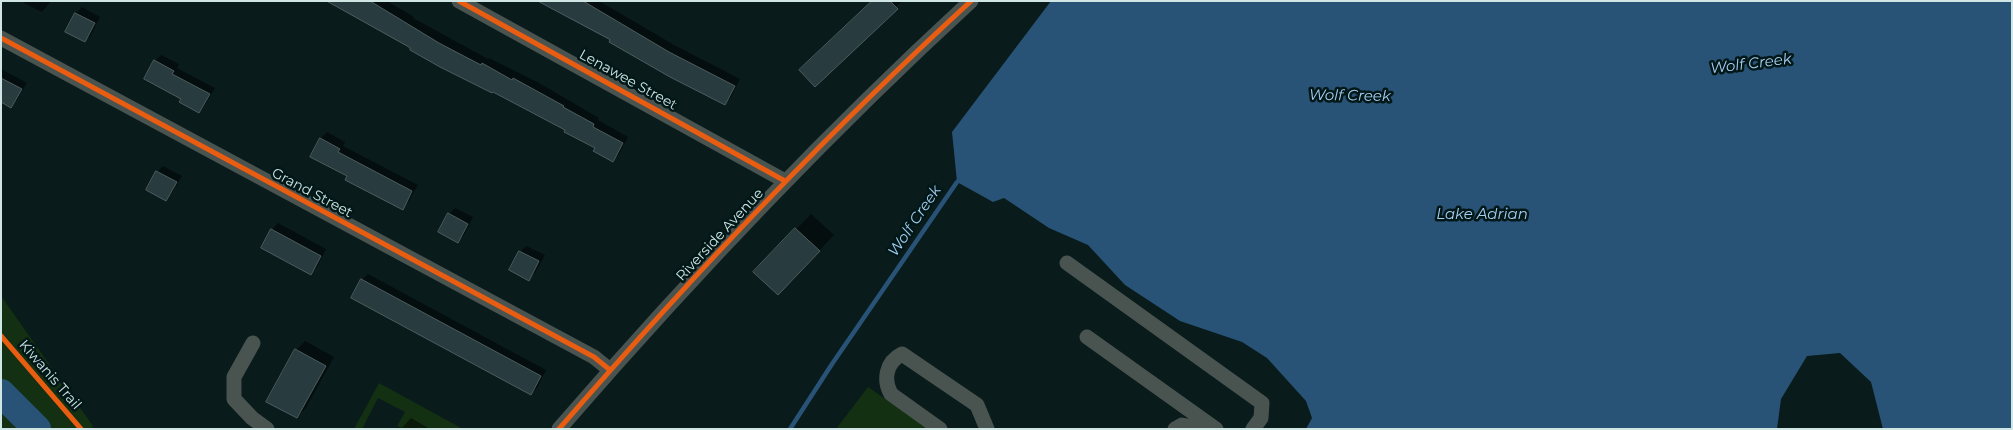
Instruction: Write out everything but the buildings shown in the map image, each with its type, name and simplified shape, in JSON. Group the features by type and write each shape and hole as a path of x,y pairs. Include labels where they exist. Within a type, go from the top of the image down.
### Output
{"street":[{"name":"Lenawee Street","path":"459,1 785,181"},
{"name":"Riverside Avenue","path":"559,429 610,370 785,181 904,62 971,1"},
{"name":"Grand Street","path":"1,38 594,358 610,370"},
{"path":"1067,263 1262,403 1261,418 1253,429"},
{"path":"1087,337 1216,429"},
{"path":"253,343 234,377 234,399 252,418 267,429"},
{"path":"940,429 891,394 886,385 885,375 896,357 902,354 977,405 987,429"},
{"path":"1175,429 1182,425 1203,429"}],"green space":[{"path":"1,296 93,426 91,429 1,429"},
{"path":"379,383 463,429 405,429 397,426 405,412 378,398 362,429 354,429"},
{"path":"868,387 929,429 836,429"}],"water":[{"name":"Lake Adrian","path":"1051,1 2012,1 2012,429 1883,429 1871,382 1840,353 1807,356 1781,399 1777,429 1306,429 1312,418 1306,401 1267,358 1242,342 1180,321 1125,285 1088,245 1049,228 1004,198 993,202 957,182 952,132"}],"waterway":[{"name":"Wolf Creek","path":"790,429 832,364 960,180"},
{"path":"1,393 37,429"}],"cycle path":[{"path":"459,1 785,181"},
{"path":"559,429 759,209 863,103 971,1"},
{"path":"1,38 594,357 610,370"},
{"name":"Kiwanis Trail","path":"1,336 81,429"}]}
